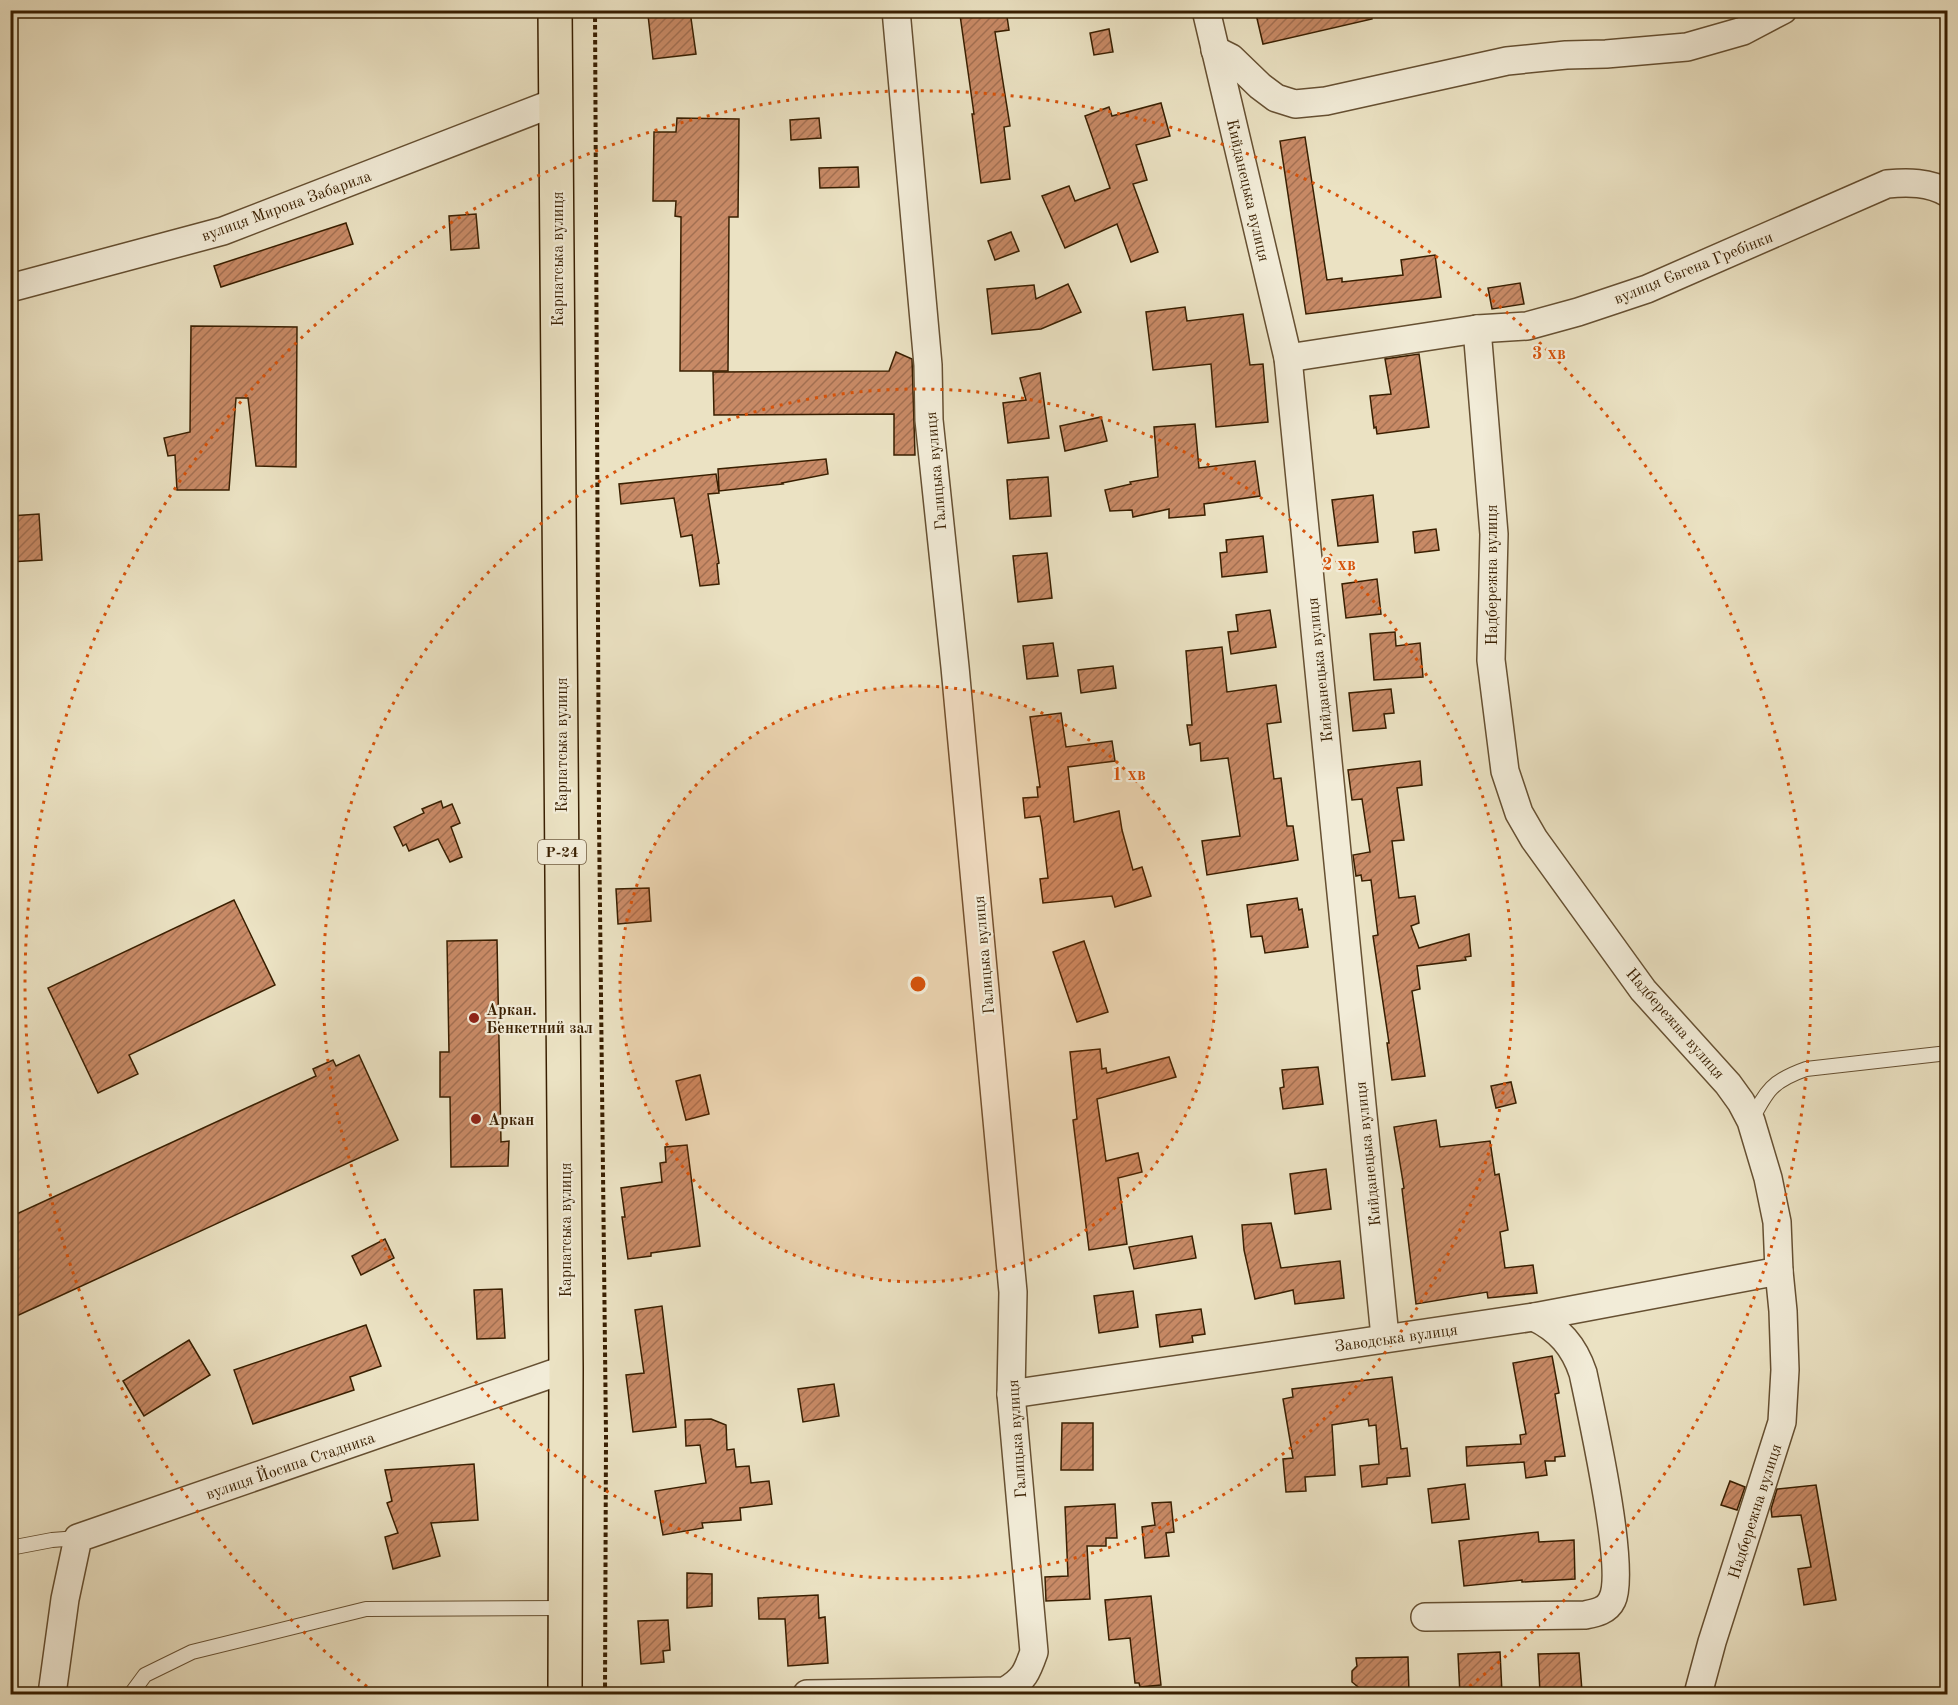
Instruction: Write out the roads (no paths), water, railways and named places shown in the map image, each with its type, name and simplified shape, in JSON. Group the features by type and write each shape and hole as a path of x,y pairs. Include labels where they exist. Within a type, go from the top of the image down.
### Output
{"main road":[{"name":"Карпатська вулиця","path":"555,10 566,1369 565,1695"}],"street":[{"name":"Галицька вулиця","path":"807,1695 1019,1689 1034,1652 1011,1394 1014,1292 955,667 929,420 928,365 896,10"},
{"name":"Кийданецька вулиця","path":"1206,10 1288,358 1385,1337"},
{"path":"1215,50 1231,58 1276,98 1295,104 1326,101 1507,62 1566,55 1687,47 1743,31 1783,10"},
{"name":"вулиця Мирона Забарила","path":"10,288 223,231 556,102"},
{"name":"вулиця Євгена Гребінки","path":"1288,358 1477,330 1527,326 1647,289 1887,184 1911,182 1939,188 1947,193"},
{"name":"Надбережна вулиця","path":"1477,330 1494,534 1491,660 1500,742 1510,793 1522,820 1534,839 1643,990 1728,1084 1741,1102 1751,1121 1763,1157 1777,1222 1785,1348 1782,1422 1725,1601 1698,1695"},
{"name":"Заводська вулиця","path":"1011,1394 1183,1370 1385,1337 1534,1317 1779,1271"},
{"path":"1425,1617 1585,1615 1605,1608 1613,1599 1616,1578 1611,1519 1583,1373 1575,1352 1562,1335 1552,1326 1534,1317"},
{"name":"вулиця Йосипа Стадника","path":"78,1538 566,1369"},
{"path":"52,1695 64,1599 78,1538"}],"lane":[{"path":"1751,1121 1765,1095 1771,1089 1784,1077 1806,1069 1947,1053"},
{"name":"вулиця Йосипа Стадника","path":"10,1548 52,1540 78,1538"},
{"path":"131,1695 145,1675 192,1652 366,1609 565,1608"}],"place":[{"name":"Аркан. Бенкетний зал","path":"474,1018"},
{"name":"Аркан","path":"476,1119"}]}
